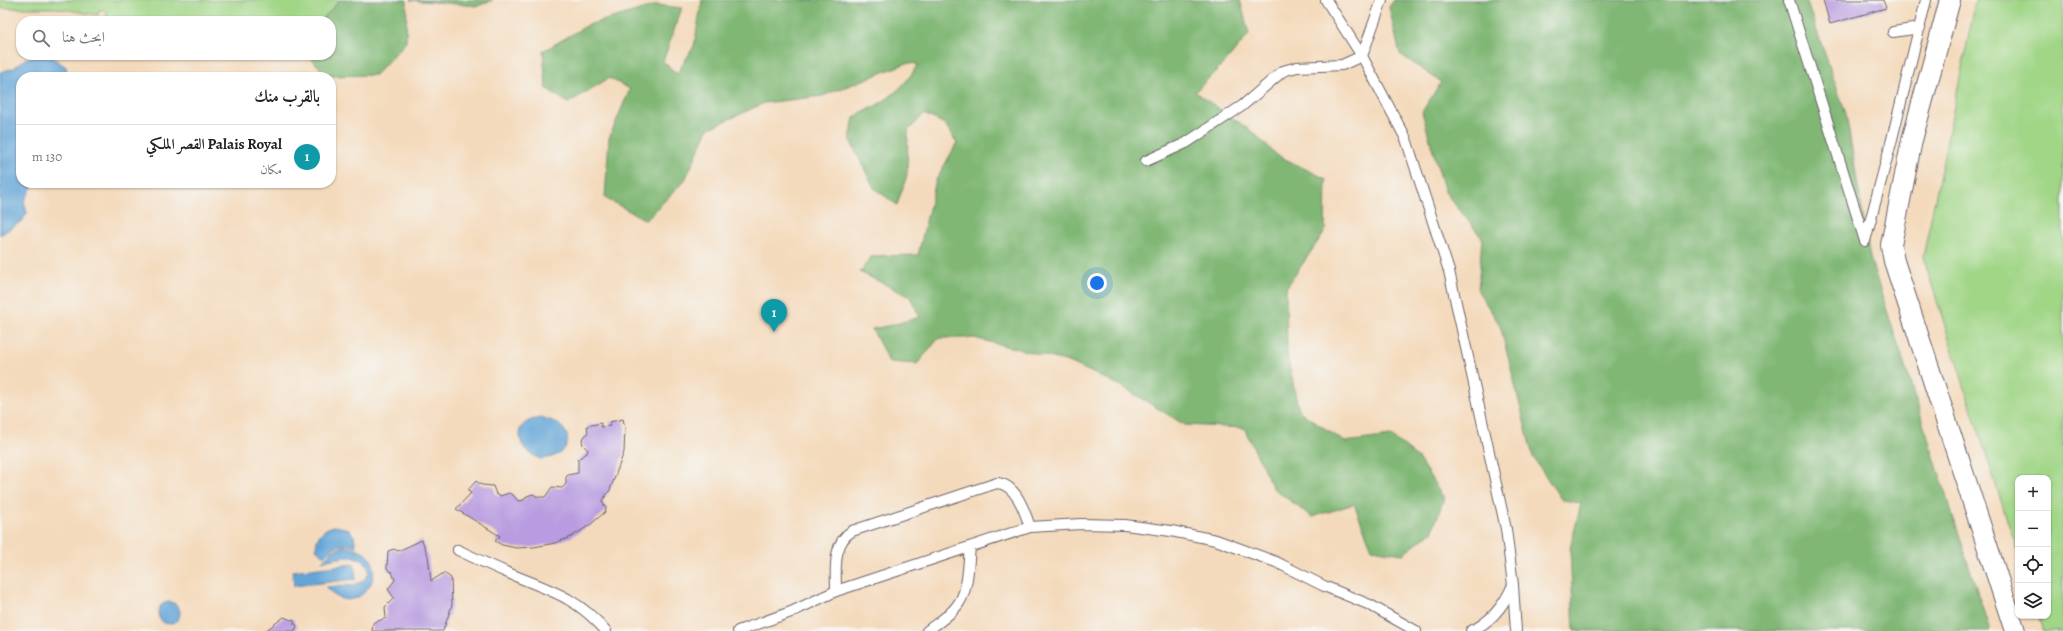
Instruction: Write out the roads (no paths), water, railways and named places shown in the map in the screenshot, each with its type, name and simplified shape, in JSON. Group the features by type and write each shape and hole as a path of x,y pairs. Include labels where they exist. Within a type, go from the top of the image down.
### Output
{"street":[{"path":"1950,0 1912,140 1891,245 1894,261 2015,631"}],"lane":[{"path":"1326,0 1362,56 1406,138 1449,270 1506,529 1513,585 1516,631"},
{"path":"1146,161 1186,143 1242,106 1283,71 1297,67 1342,65 1362,56 1382,0"},
{"path":"1789,0 1865,241 1926,0"},
{"path":"1893,32 1920,28"},
{"path":"836,591 836,561 840,545 848,533 934,503 997,483 1002,483 1010,488 1023,509 1030,526"},
{"path":"738,631 791,612 836,591 1030,526 1082,524 1124,525 1171,531 1216,540 1276,562 1324,586 1370,605 1416,631"},
{"path":"927,631 956,608 962,597 968,568 970,547"},
{"path":"458,550 506,572 557,592 584,608 606,631"},
{"path":"1471,631 1482,626 1499,610 1513,585"}],"water":[{"path":"24,60 56,60 66,67 67,72 16,72 16,188 31,188 24,202 27,213 22,221 0,235 0,72 14,68"},
{"path":"543,418 562,427 568,440 566,447 561,452 552,457 541,459 531,454 524,448 522,445 520,429 530,420"},
{"path":"335,526 349,529 354,536 356,546 347,544 338,546 324,556 316,549 317,541 323,531"},
{"path":"344,546 362,551 372,561 374,573 370,584 362,594 351,599 339,598 326,587 353,585 364,580 369,569 366,563 361,559 349,557 322,561 332,551"},
{"path":"354,564 356,579 294,586 292,571"},
{"path":"169,602 177,605 180,613 177,621 169,624 161,621 158,613 161,605"}],"place":[{"name":"Palais Royal القصر الملكي","path":"774,332"}]}
